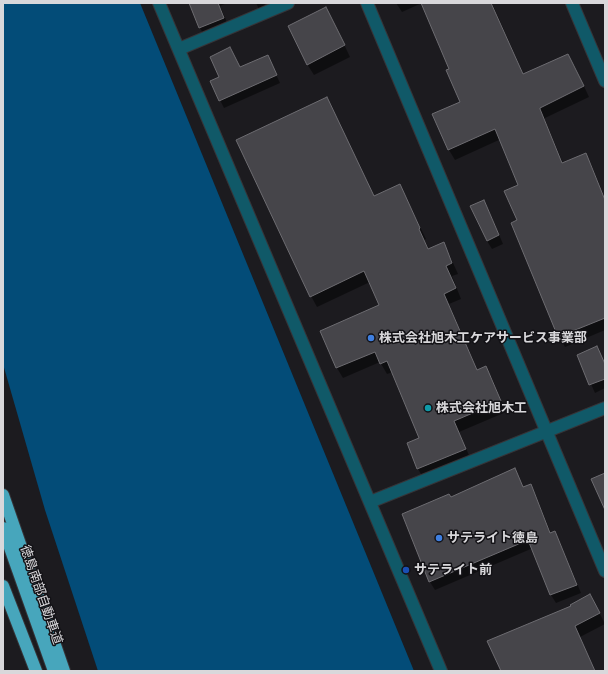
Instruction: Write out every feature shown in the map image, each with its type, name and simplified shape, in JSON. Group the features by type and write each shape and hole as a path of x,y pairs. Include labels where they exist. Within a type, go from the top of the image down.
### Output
{"highway":[{"path":"3,495 64,671"},
{"name":"徳島南部自動車道","path":"3,528 54,671"},
{"path":"3,586 36,671"}],"street":[{"path":"158,3 179,49 440,671"},
{"path":"158,3 440,671"},
{"path":"179,49 288,3"},
{"path":"367,3 605,571"},
{"path":"572,3 605,81"},
{"path":"370,502 605,408"}],"water":[{"path":"3,3 140,3 414,671 98,671 45,510 3,364"}],"building":[{"path":"189,3 218,3 224,18 199,28"},
{"path":"421,3 491,3 523,74 568,54 584,86 540,109 562,163 586,153 605,200 605,318 558,337 511,223 517,220 504,191 518,185 495,129 448,150 432,114 460,102 446,70 449,69"},
{"path":"326,7 345,45 307,65 288,26"},
{"path":"230,47 240,67 268,55 277,75 219,101 210,81 219,77 210,57"},
{"path":"327,97 374,196 400,184 428,249 444,242 452,263 446,266 456,288 444,294 477,370 486,366 501,401 454,421 466,449 417,469 407,443 419,438 387,361 380,364 375,352 336,368 320,331 379,305 364,271 310,297 236,140"},
{"path":"484,200 499,235 487,241 470,206"},
{"path":"597,346 605,364 605,379 589,385 577,355"},
{"path":"515,468 523,487 531,484 550,533 555,531 577,585 550,595 528,540 429,582 402,514 449,494 451,497"},
{"path":"605,473 605,510 591,479"},
{"path":"590,594 600,613 575,626 595,671 501,671 487,641 571,606 570,605"}],"place":[{"name":"株式会社旭木工ケアサービス事業部","path":"371,338"},
{"name":"株式会社旭木工","path":"428,408"},
{"name":"サテライト徳島","path":"439,538"},
{"name":"サテライト前","path":"406,570"}]}
